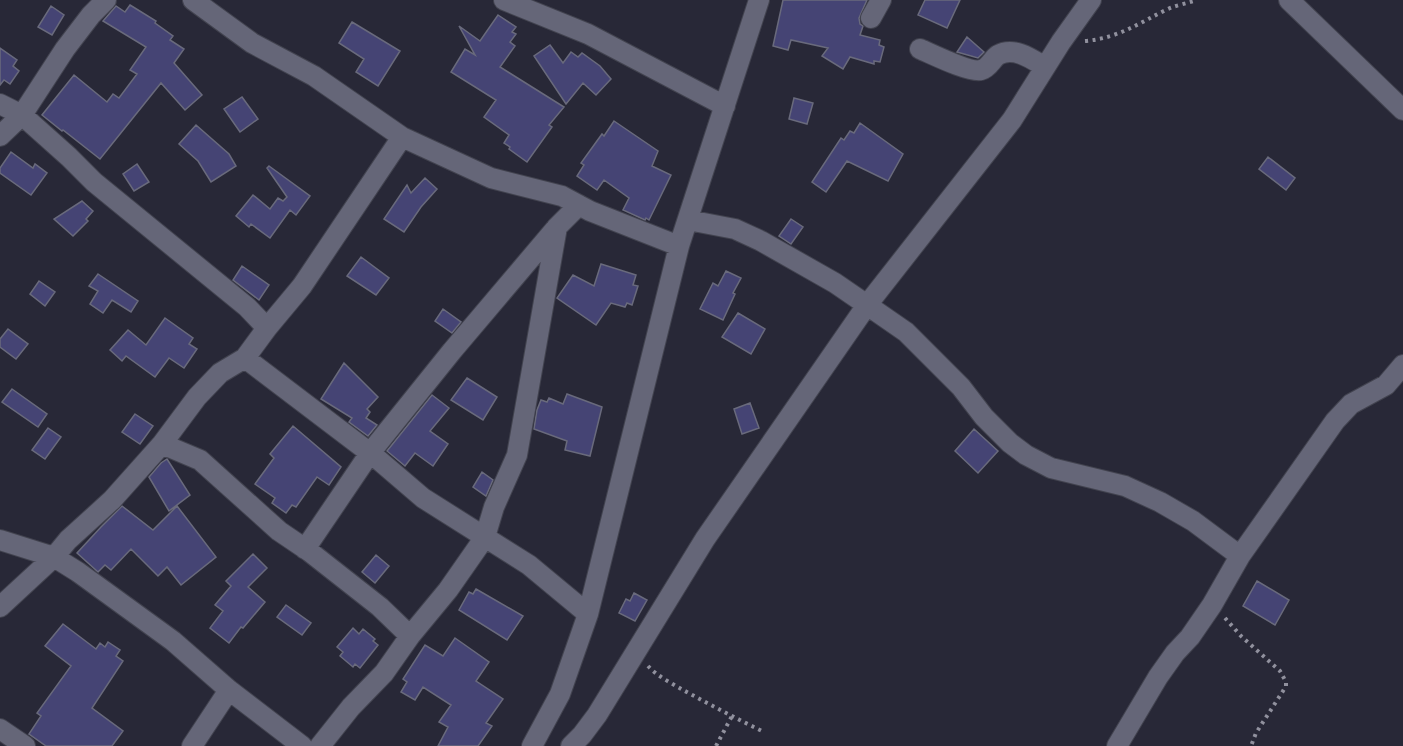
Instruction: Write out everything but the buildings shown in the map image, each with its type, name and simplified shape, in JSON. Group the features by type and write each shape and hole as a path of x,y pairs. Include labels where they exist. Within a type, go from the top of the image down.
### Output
{"street":[{"path":"0,136 22,115 65,49 91,15 106,0"},
{"path":"193,0 252,44 314,76 402,137 491,178 562,196 679,246"},
{"path":"504,0 588,34 725,106"},
{"path":"532,746 560,694 588,614 679,246 759,0"},
{"path":"871,18 881,0"},
{"path":"571,746 597,716 705,539 867,305 1012,120 1061,42 1091,0"},
{"path":"1289,0 1403,110"},
{"path":"920,48 969,70 981,70 998,55 1010,52 1021,54 1045,67"},
{"path":"0,104 22,115 94,182 248,307 267,328"},
{"path":"0,607 112,500 162,444 186,410 212,381 220,373 245,358 302,286 402,137"},
{"path":"305,549 370,453 452,351 557,227 579,205"},
{"path":"687,220 735,229 761,241 835,283 906,332 961,387 984,417 1010,443 1026,455 1051,468 1125,486 1160,502 1193,521 1240,556"},
{"path":"320,746 351,707 384,673 410,636 448,590 484,537 494,507 517,455 557,227"},
{"path":"245,358 370,453 423,498 529,565 588,614"},
{"path":"1117,746 1158,677 1190,637 1212,605 1240,556 1335,421 1351,404 1386,386 1403,365"},
{"path":"162,444 200,460 272,526 380,607 410,636"},
{"path":"0,540 54,557 78,572 173,641 229,690 302,746"},
{"path":"192,746 229,690"},
{"path":"0,729 25,746"}],"path":[{"path":"1061,42 1095,40 1125,32 1171,8 1197,0"},
{"path":"1212,605 1241,636 1273,664 1286,682 1286,686 1256,733 1251,746"},
{"path":"635,651 652,670 673,684 762,731"},
{"path":"716,746 732,716"}]}
